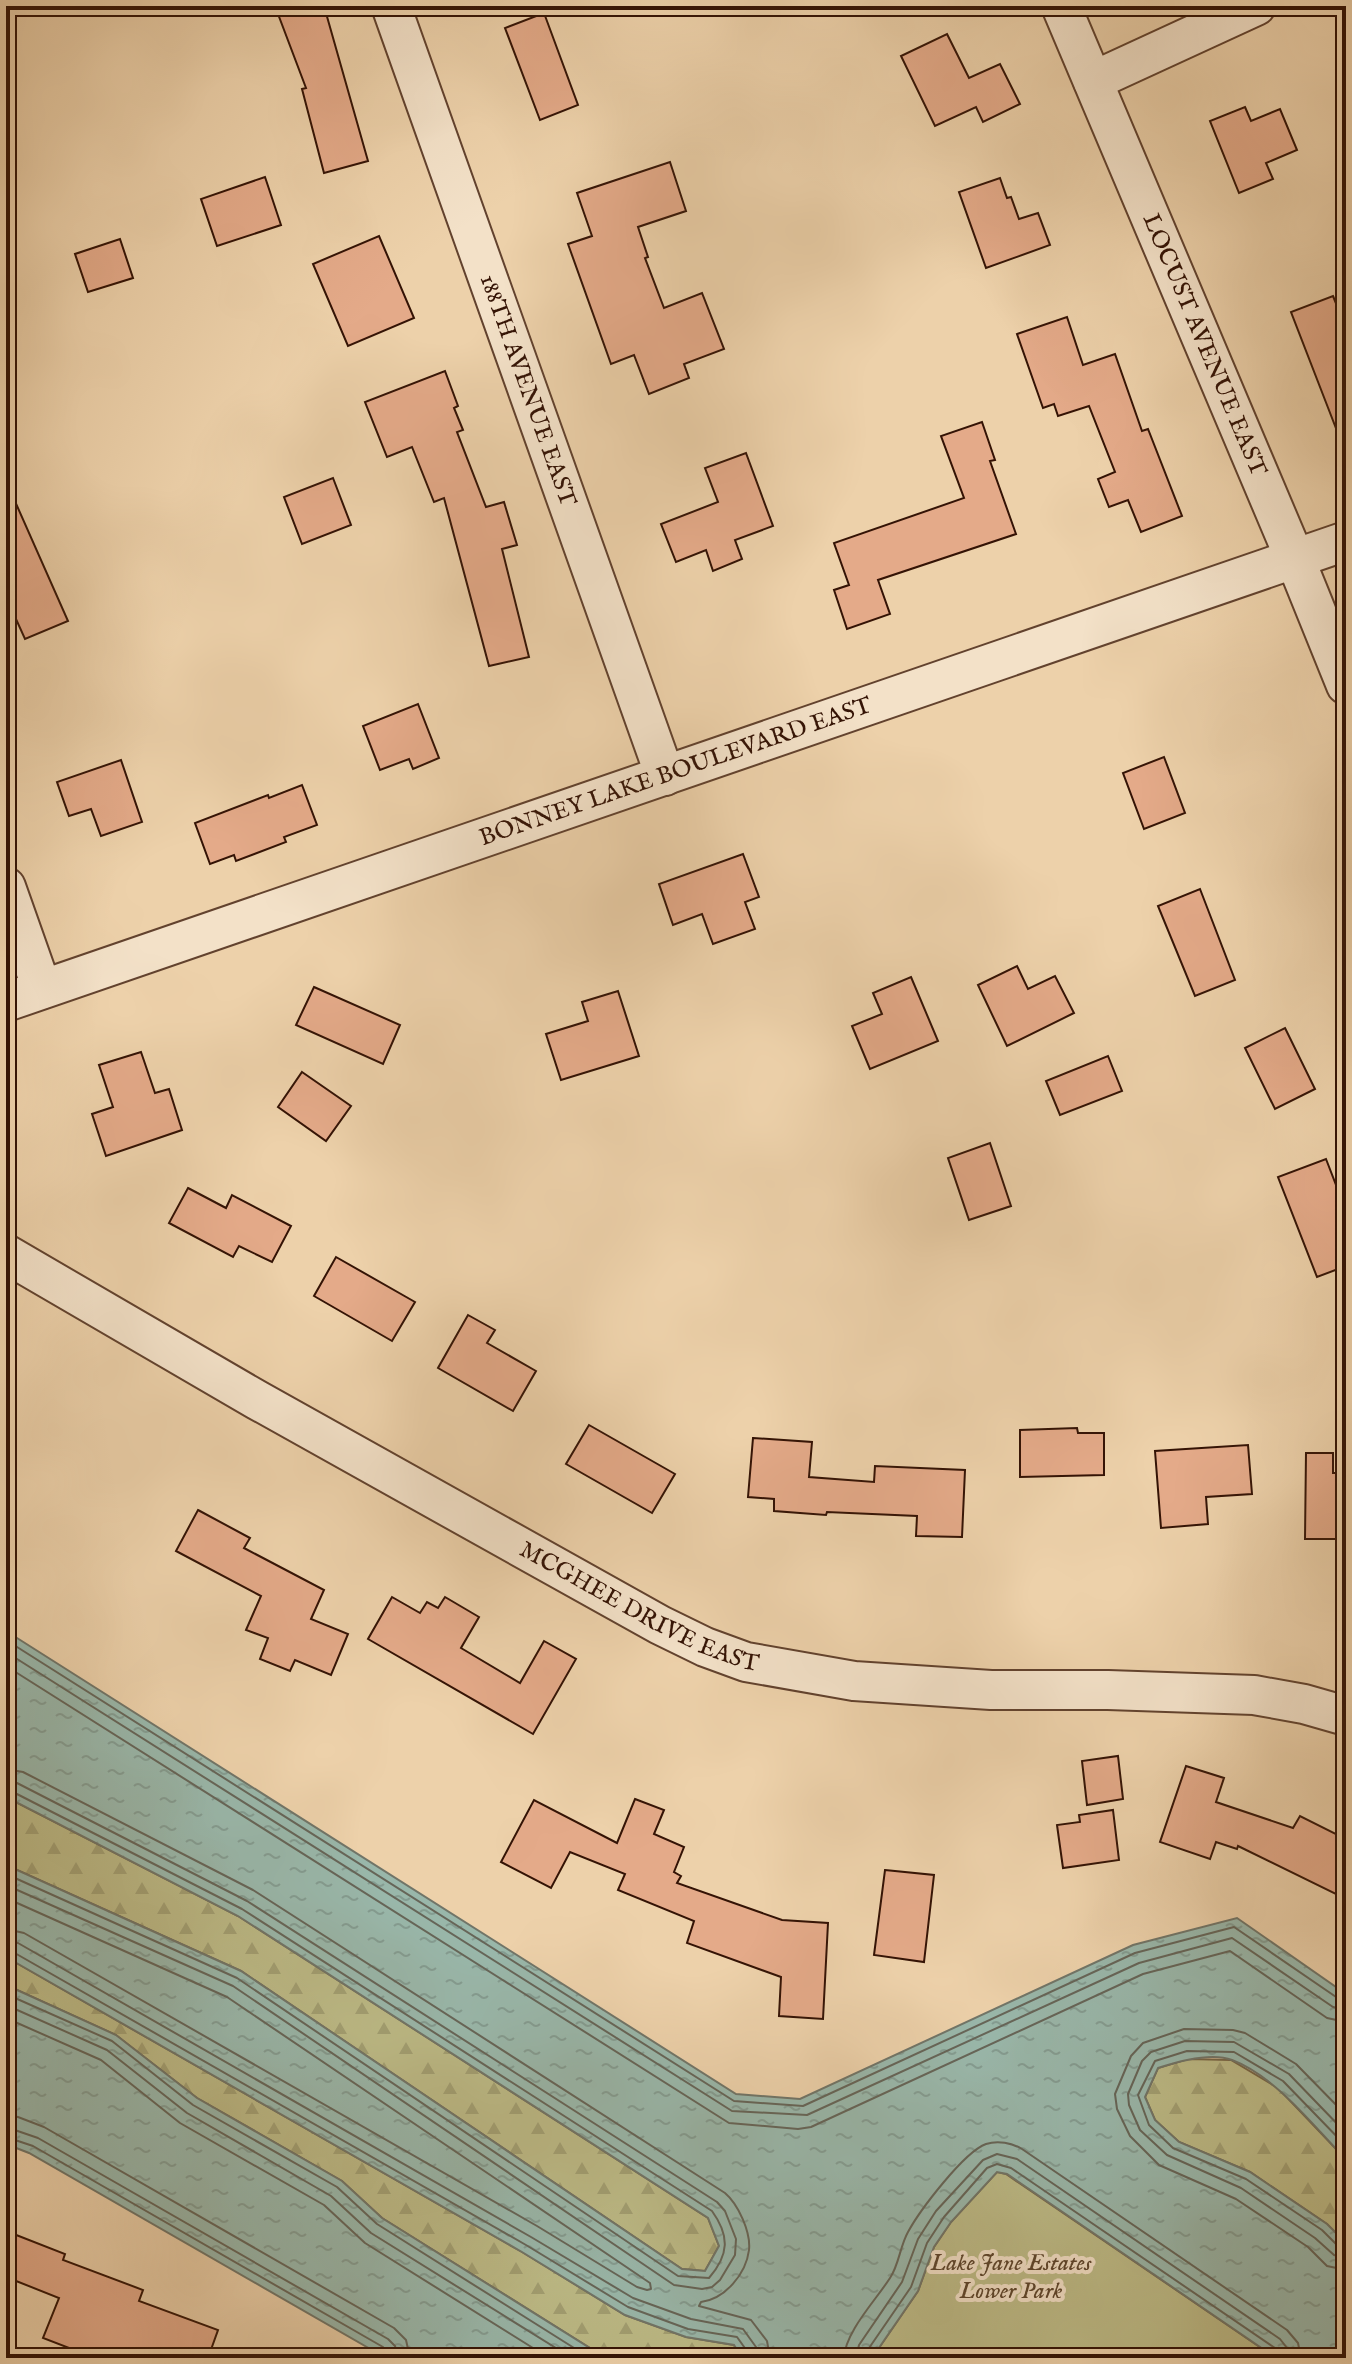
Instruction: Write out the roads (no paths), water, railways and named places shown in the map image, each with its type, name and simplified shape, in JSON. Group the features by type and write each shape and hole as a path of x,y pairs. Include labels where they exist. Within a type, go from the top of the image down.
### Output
{"street":[{"name":"188TH AVENUE EAST","path":"391,6 665,776"},
{"name":"LOCUST AVENUE EAST","path":"1061,6 1346,685"},
{"path":"1093,81 1256,6"},
{"name":"BONNEY LAKE BOULEVARD EAST","path":"6,1002 1346,541"},
{"path":"6,887 42,989"},
{"name":"MCGHEE DRIVE EAST","path":"6,1254 257,1400 660,1625 705,1647 746,1662 854,1681 991,1690 1254,1695 1346,1716"}],"water":[{"path":"6,1631 736,2094 800,2099 1133,1945 1237,1918 1346,1994 1346,2155 1337,2150 1275,2087 1232,2060 1205,2057 1158,2068 1145,2097 1155,2120 1179,2142 1250,2172 1327,2224 1346,2243 1346,2358 1276,2358 1007,2174 997,2172 951,2222 934,2247 918,2291 872,2358 742,2358 734,2345 686,2337 625,2315 522,2252 6,1957 6,1865 241,1971 682,2269 705,2271 719,2246 708,2218 238,1916 6,1797"},
{"path":"6,1985 116,2035 197,2098 342,2181 382,2218 598,2353 619,2358 386,2358 29,2153 6,2144"}],"park label":[{"name":"Lake Jane Estates Lower Park","path":"1011,2277"}]}
